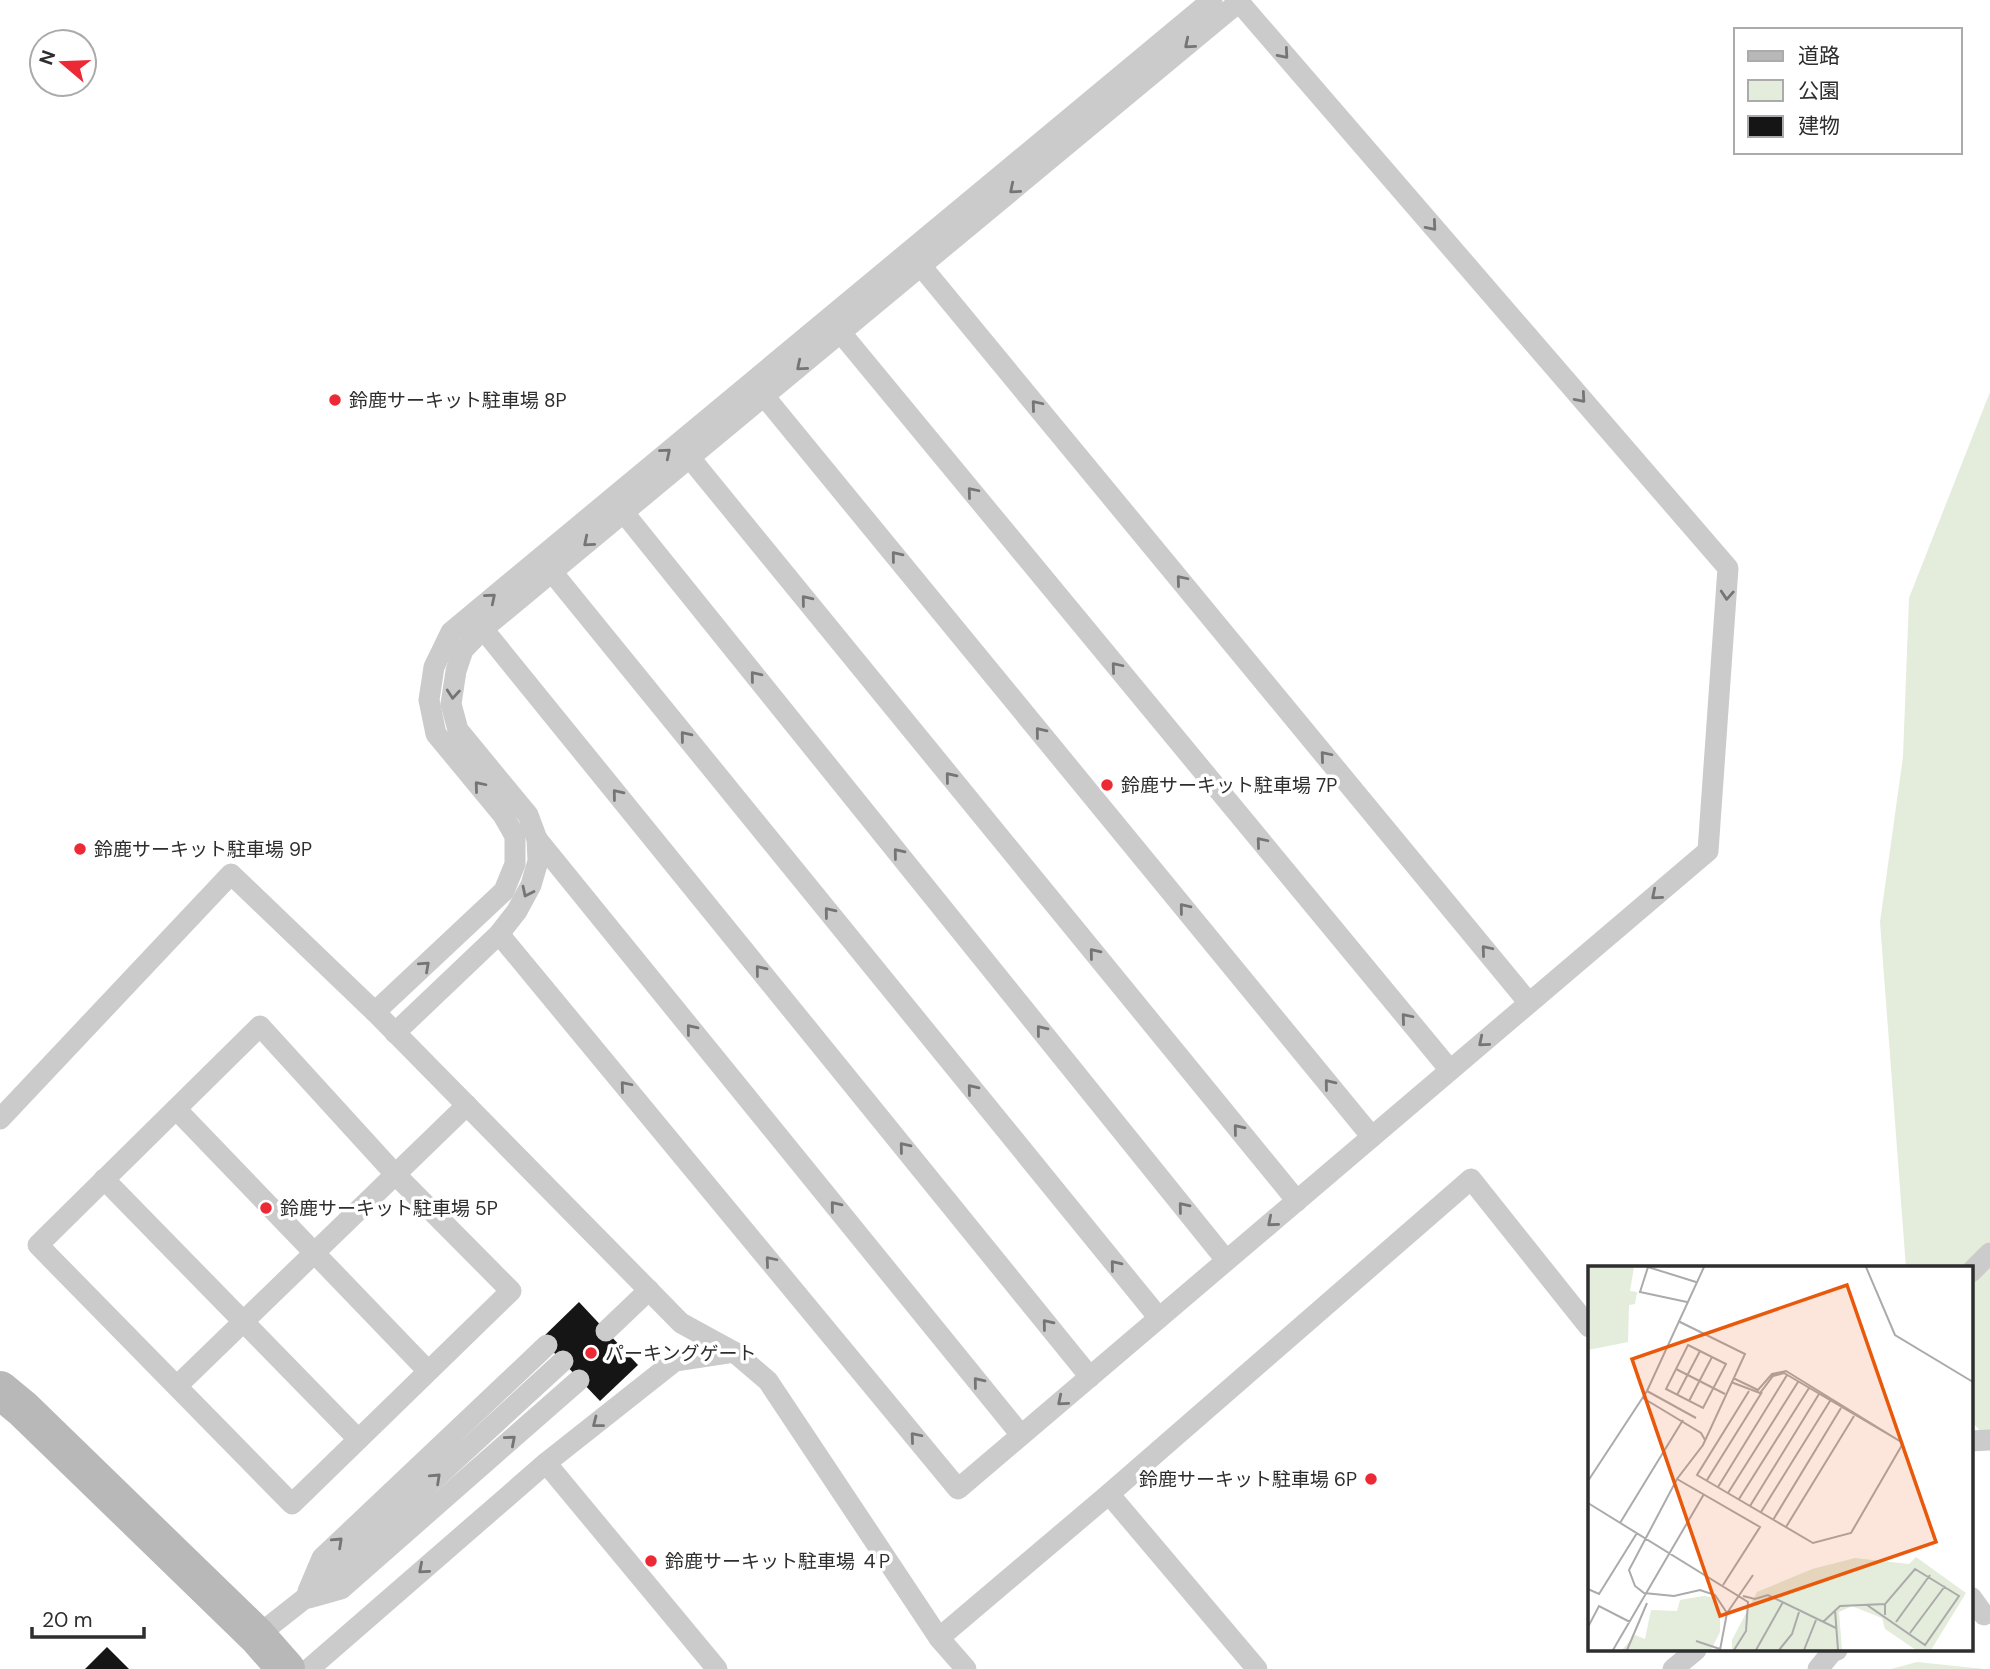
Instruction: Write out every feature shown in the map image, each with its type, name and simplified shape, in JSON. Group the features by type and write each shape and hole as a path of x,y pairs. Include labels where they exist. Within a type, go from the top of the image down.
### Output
{"street":[{"path":"0,1390 23,1409 257,1636 286,1669"}],"lane":[{"path":"374,1012 504,891 515,864 514,836 503,815 436,734 429,700 434,667 451,632 1212,0"},
{"path":"395,1032 499,934 517,911 531,885 538,861 537,839 528,815 458,730 452,704 456,671 463,650 483,629 1238,1 1728,568 1708,851 958,1489 499,934"},
{"path":"921,266 1529,1003"},
{"path":"841,333 1450,1070"},
{"path":"764,396 1372,1136"},
{"path":"690,458 1297,1201"},
{"path":"624,513 1226,1260"},
{"path":"552,572 1158,1318"},
{"path":"483,629 1090,1377"},
{"path":"537,839 1021,1435"},
{"path":"0,1119 231,874 395,1032 681,1323 734,1352 768,1381 939,1638 966,1669"},
{"path":"260,1026 395,1174 511,1291 292,1504 38,1245 260,1026"},
{"path":"177,1386 467,1105"},
{"path":"176,1109 428,1371"},
{"path":"104,1179 358,1440"},
{"path":"939,1638 1471,1179 1588,1326"},
{"path":"1972,1271 1990,1253"},
{"path":"606,1331 649,1290"},
{"path":"675,1361 681,1323"},
{"path":"304,1599 321,1558 547,1345"},
{"path":"309,1669 546,1462 675,1361 734,1352"},
{"path":"257,1636 304,1599 563,1361"},
{"path":"304,1599 341,1589 579,1380"},
{"path":"1972,1441 1990,1440"},
{"path":"546,1462 716,1669"},
{"path":"1109,1494 1257,1669"},
{"path":"1972,1599 1981,1616"},
{"path":"1673,1669 1694,1652"},
{"path":"1818,1669 1832,1652"}],"green space":[{"path":"1990,392 1990,1441 1972,1422 1972,1266 1906,1266 1880,922 1903,757 1909,598"},
{"path":"1917,1662 1984,1669 1891,1669"}],"building":[{"name":"パーキングゲート","path":"579,1302 638,1365 600,1401 541,1339"},
{"path":"107,1647 129,1669 85,1669"}],"place":[{"name":"鈴鹿サーキット駐車場 8P","path":"335,400"},
{"name":"鈴鹿サーキット駐車場 7P","path":"1107,785"},
{"name":"鈴鹿サーキット駐車場 9P","path":"80,849"},
{"name":"鈴鹿サーキット駐車場 5P","path":"266,1208"},
{"name":"パーキングゲート","path":"591,1353"},
{"name":"鈴鹿サーキット駐車場 6P","path":"1371,1479"},
{"name":"鈴鹿サーキット駐車場 ４P","path":"651,1561"}]}
